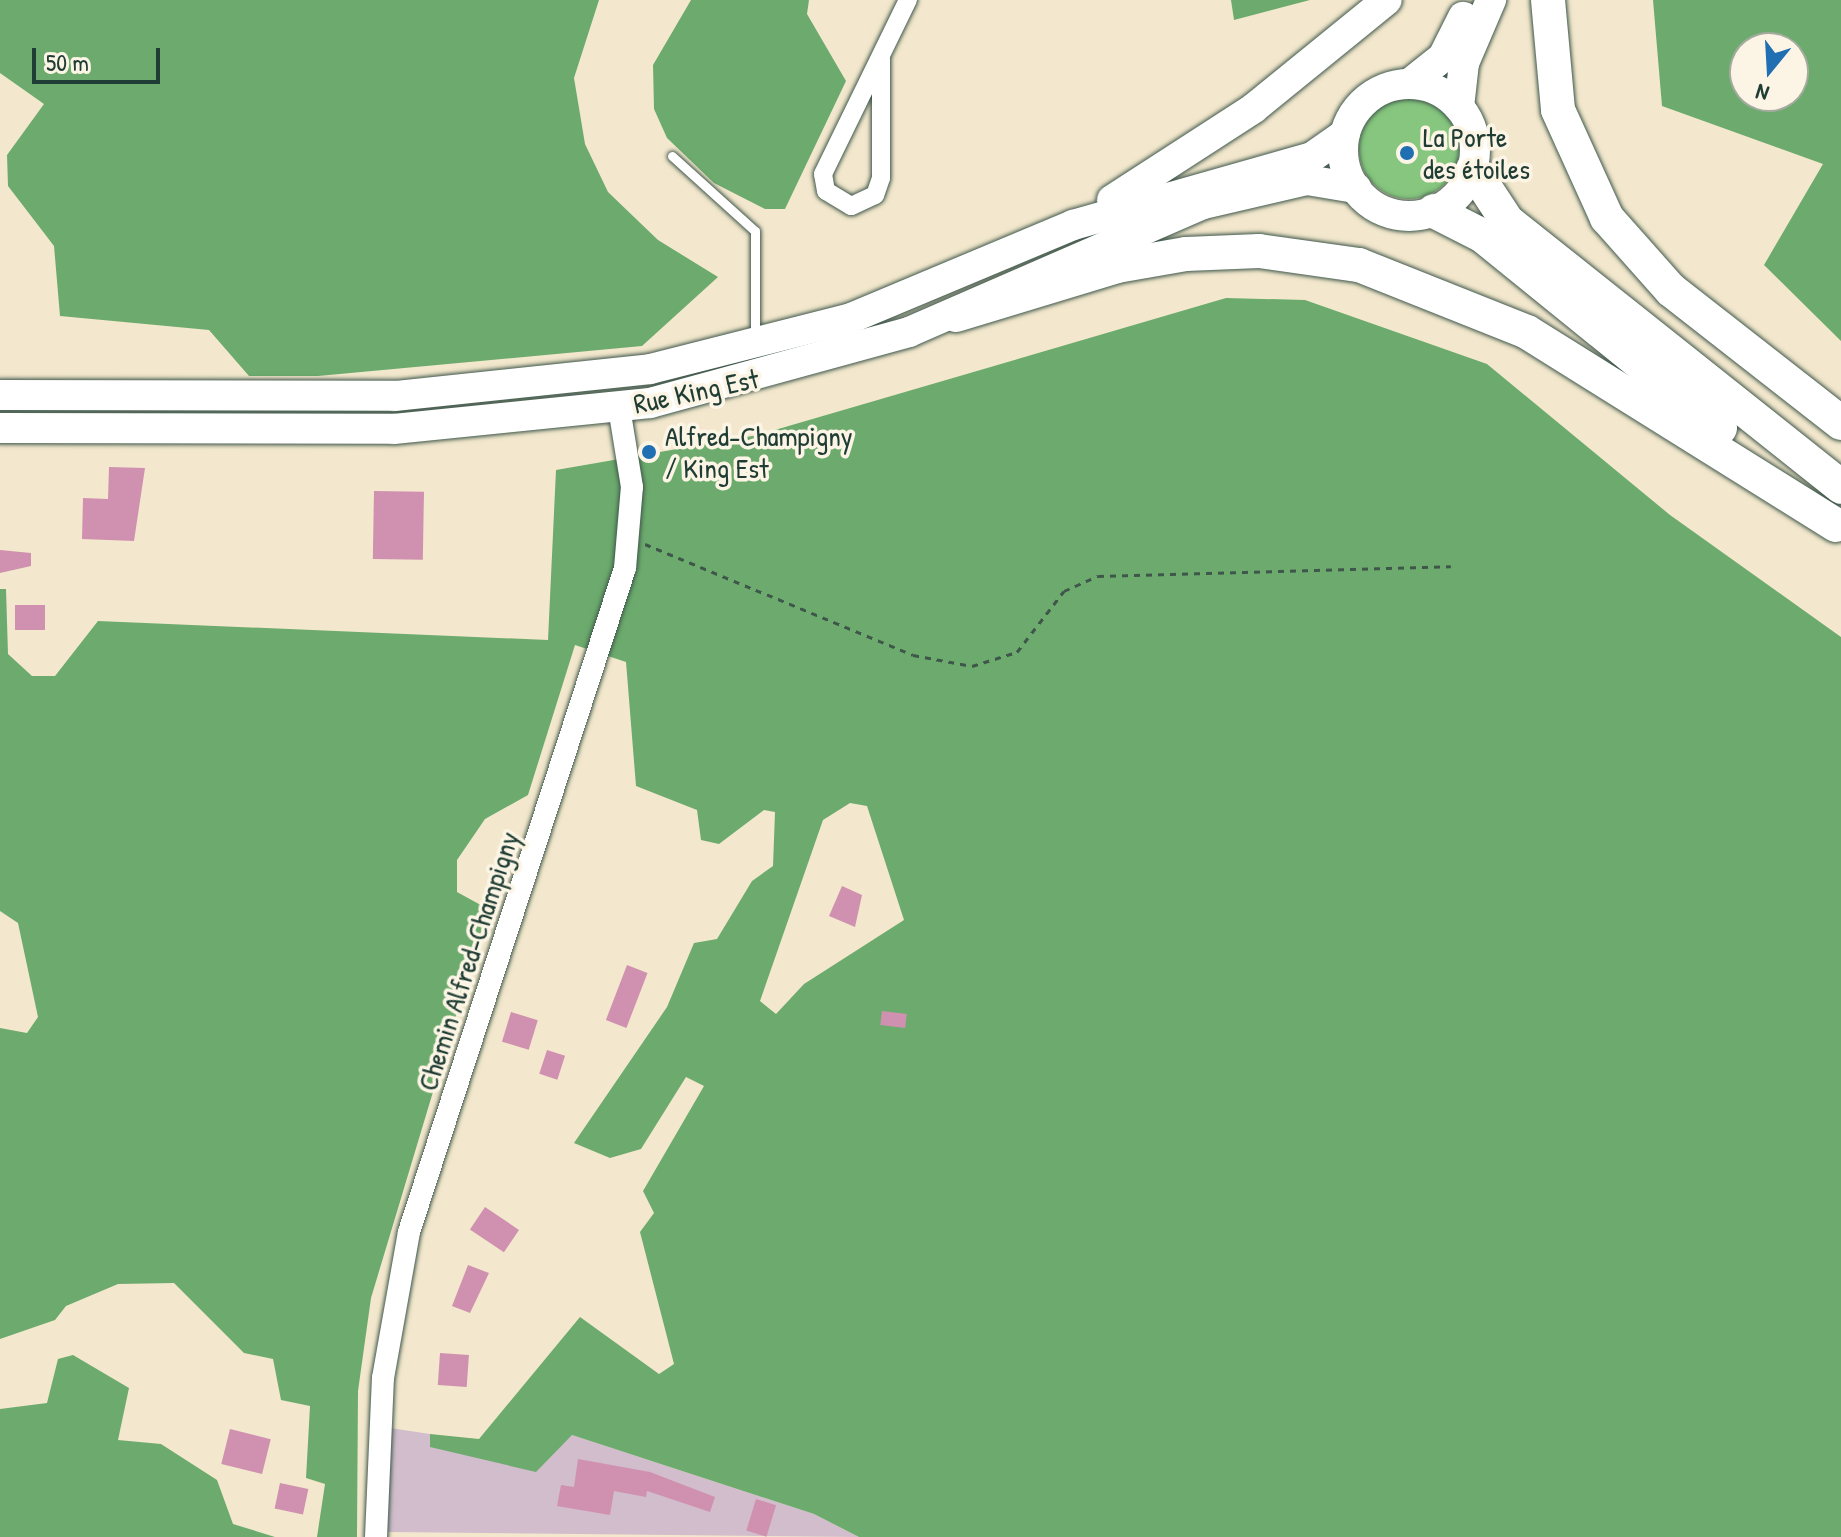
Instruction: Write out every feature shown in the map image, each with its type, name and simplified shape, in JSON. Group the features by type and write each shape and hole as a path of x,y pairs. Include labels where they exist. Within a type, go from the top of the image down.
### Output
{"highway":[{"path":"1548,0 1558,110 1607,218 1671,290 1841,423"},
{"path":"1473,169 1507,221 1841,487"},
{"path":"1434,211 1476,231 1839,527"},
{"path":"956,315 1165,257 1259,251 1359,265 1527,332 1839,527"}],"main road":[{"path":"1073,225 1254,108 1387,0"},
{"path":"1409,84 1435,89 1459,107 1475,140 1473,169 1456,197 1434,211 1391,214 1356,188 1345,165 1345,134 1371,97 1409,84 1443,57 1470,0"},
{"path":"1459,107 1464,63 1491,0"},
{"name":"Rue King Est","path":"0,395 441,394 583,380 757,346 905,299 1073,225 1312,157 1345,134"},
{"name":"Rue King Est","path":"0,428 394,429 619,408 795,368 956,315 1098,244 1204,204 1307,180 1356,188"}],"street":[{"path":"881,59 881,178 875,195 851,206 826,191 823,174 839,128 881,59 908,0"},
{"name":"Chemin Alfred-Champigny","path":"376,1537 383,1378 405,1247 607,638 629,541 631,471 619,408"}],"lane":[{"path":"672,156 755,231 750,304 757,346"}],"path":[{"path":"629,541 913,655 972,666 1017,652 1064,591 1098,576 1451,566"}],"shaded area":[{"path":"390,1428 430,1434 431,1447 572,1435 814,1514 859,1537 388,1532"}],"green space":[{"path":"0,0 599,0 574,78 585,144 608,192 658,240 718,277 642,346 318,376 249,376 209,330 60,316 54,246 8,186 7,155 44,104 0,73"},
{"path":"691,0 809,0 807,14 846,81 785,209 765,209 714,183 667,138 654,109 653,65"},
{"path":"1231,0 1310,0 1234,20"},
{"path":"1653,0 1841,0 1841,341 1764,265 1823,164 1662,106"},
{"path":"1409,99 1428,103 1445,113 1455,130 1459,149 1455,168 1445,185 1428,195 1409,199 1390,195 1373,185 1363,168 1359,149 1363,130 1373,113 1390,103"},
{"path":"1226,298 1305,300 1487,364 1670,515 1841,637 1841,1537 859,1537 814,1514 572,1435 536,1472 430,1447 430,1434 479,1439 580,1317 659,1374 674,1364 640,1232 654,1213 643,1191 704,1086 686,1077 641,1149 610,1158 574,1143 667,1007 694,943 717,939 752,881 773,866 775,812 764,810 719,844 701,840 697,810 636,786 626,662 575,645 528,795 485,819 457,860 457,892 488,909 371,1298 358,1391 357,1537 317,1537 325,1484 306,1478 310,1406 281,1400 273,1359 244,1353 174,1283 118,1284 66,1306 55,1320 0,1339 0,1028 27,1033 38,1017 18,923 0,911 0,589 6,589 8,654 32,676 55,676 98,621 548,640 556,470 758,435","holes":["850,803 867,806 904,920 804,984 776,1014 760,1001 823,820"]},
{"path":"73,1355 129,1388 118,1440 161,1444 217,1480 233,1524 275,1537 0,1537 0,1409 47,1403 58,1359"}],"building":[{"path":"109,467 145,468 134,541 82,539 83,498 108,499"},
{"path":"374,491 424,492 423,560 373,559"},
{"path":"0,550 31,553 31,566 0,573"},
{"path":"15,605 45,605 45,630 15,630"},
{"path":"842,886 862,895 855,927 829,916"},
{"path":"627,965 648,973 626,1028 606,1020"},
{"path":"882,1011 907,1014 905,1028 880,1025"},
{"path":"511,1012 538,1020 529,1050 502,1042"},
{"path":"547,1050 565,1056 557,1080 539,1074"},
{"path":"485,1207 519,1230 504,1252 470,1229"},
{"path":"468,1265 489,1273 470,1313 452,1306"},
{"path":"440,1353 469,1355 467,1387 438,1385"},
{"path":"230,1429 271,1439 262,1474 221,1464"},
{"path":"578,1459 650,1472 715,1497 710,1512 647,1491 646,1497 614,1491 610,1515 557,1506 561,1485 574,1487"},
{"path":"280,1483 308,1489 303,1514 275,1508"},
{"path":"756,1499 776,1505 766,1537 746,1531"}],"place":[{"name":"La Porte des étoiles","path":"1407,153"},
{"name":"Alfred-Champigny / King Est","path":"649,452"}]}
